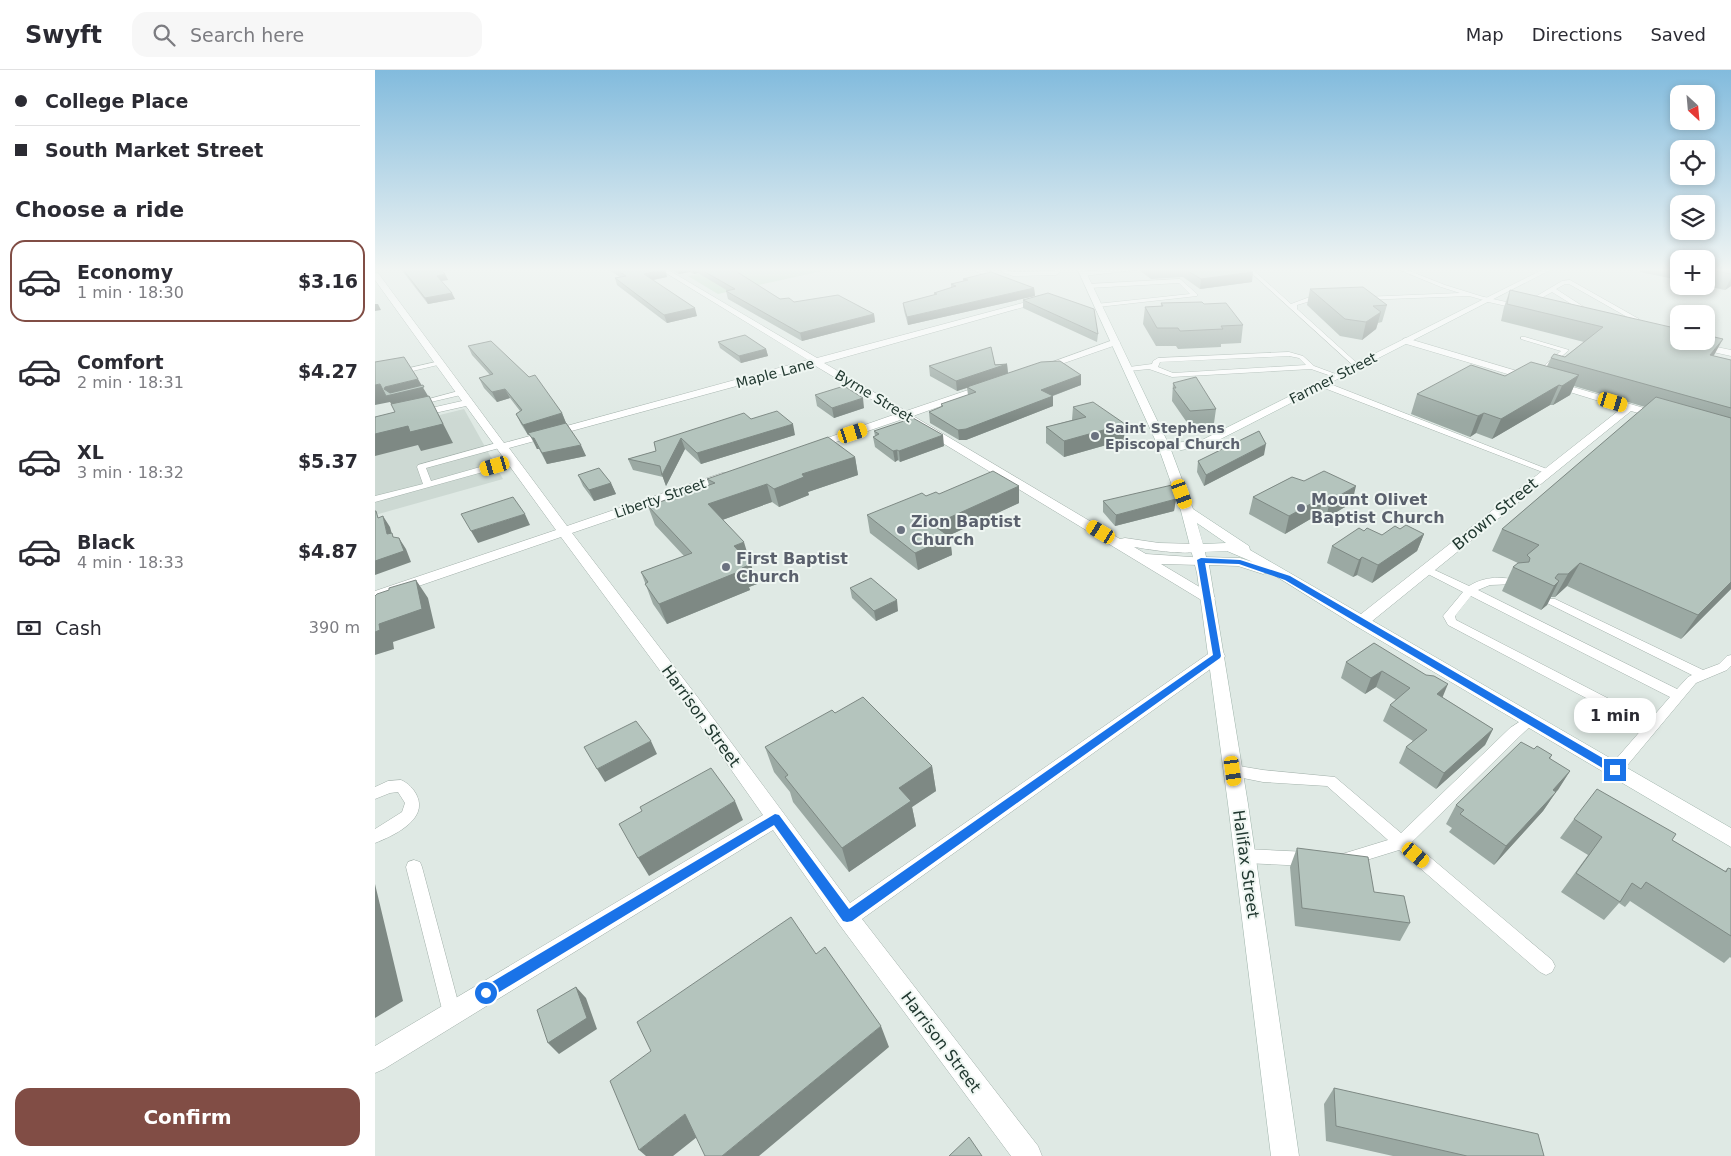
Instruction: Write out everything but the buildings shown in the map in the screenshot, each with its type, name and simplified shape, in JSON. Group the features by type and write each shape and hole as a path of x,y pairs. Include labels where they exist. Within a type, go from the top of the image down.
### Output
{"street":[{"name":"Harrison Street","path":"404,319 440,363 693,702 847,917 1028,1156"},
{"name":"Byrne Street","path":"746,319 1208,598"},
{"name":"Maple Lane","path":"504,451 970,319"},
{"name":"Halifax Street","path":"1104,319 1164,446 1187,510 1199,554 1217,656 1285,1156"},
{"name":"Farmer Street","path":"1164,446 1181,447 1203,444 1450,319"},
{"path":"1406,341 1675,420"},
{"path":"1028,373 1116,342"},
{"path":"1715,349 1731,353"},
{"path":"805,449 1001,382"},
{"path":"405,417 465,397"},
{"name":"Brown Street","path":"1361,622 1629,407"},
{"name":"Liberty Street","path":"375,596 740,471"},
{"path":"1187,510 1287,578 1731,838"},
{"name":"Byrne Street","path":"1113,540 1199,554"},
{"path":"1199,554 1229,547 1253,556"},
{"name":"Byrne Street","path":"1142,557 1165,560 1199,554"},
{"path":"1199,554 1240,562 1287,578"},
{"path":"847,917 1217,656"},
{"path":"375,1060 775,818"}],"lane":[{"path":"1304,319 1357,366"},
{"path":"1621,320 1637,320 1635,319"},
{"path":"1523,338 1566,350 1533,378"},
{"path":"1129,369 1155,366 1158,360 1289,354 1301,357 1312,368"},
{"path":"375,378 440,363"},
{"path":"1151,367 1172,375 1312,368 1337,376"},
{"path":"1321,384 1548,471"},
{"path":"409,405 465,397"},
{"path":"375,500 428,485 504,451"},
{"path":"428,485 421,467 504,451"},
{"path":"1426,570 1678,695"},
{"path":"1512,582 1486,581 1468,590 1449,616 1452,622 1652,727"},
{"path":"1551,601 1702,675"},
{"path":"1615,770 1692,680 1723,667 1731,658"},
{"path":"1245,856 1343,860 1402,842 1515,732 1530,720"},
{"path":"1233,771 1263,776 1329,782 1546,966"},
{"path":"375,793 388,787 401,786 410,794 413,806 413,812 401,822 375,836"},
{"path":"414,868 452,1013"}],"shaded area":[{"path":"464,409 503,479 375,515 375,431"}],"place":[{"name":"Saint Stephens Episcopal Church","path":"1095,436"},
{"name":"Mount Olivet Baptist Church","path":"1301,508"},
{"name":"Zion Baptist Church","path":"901,530"},
{"name":"First Baptist Church","path":"726,567"}],"route":[{"path":"486,993 775,818 847,917 1217,656 1201,560 1240,562 1287,578 1615,770"}]}
